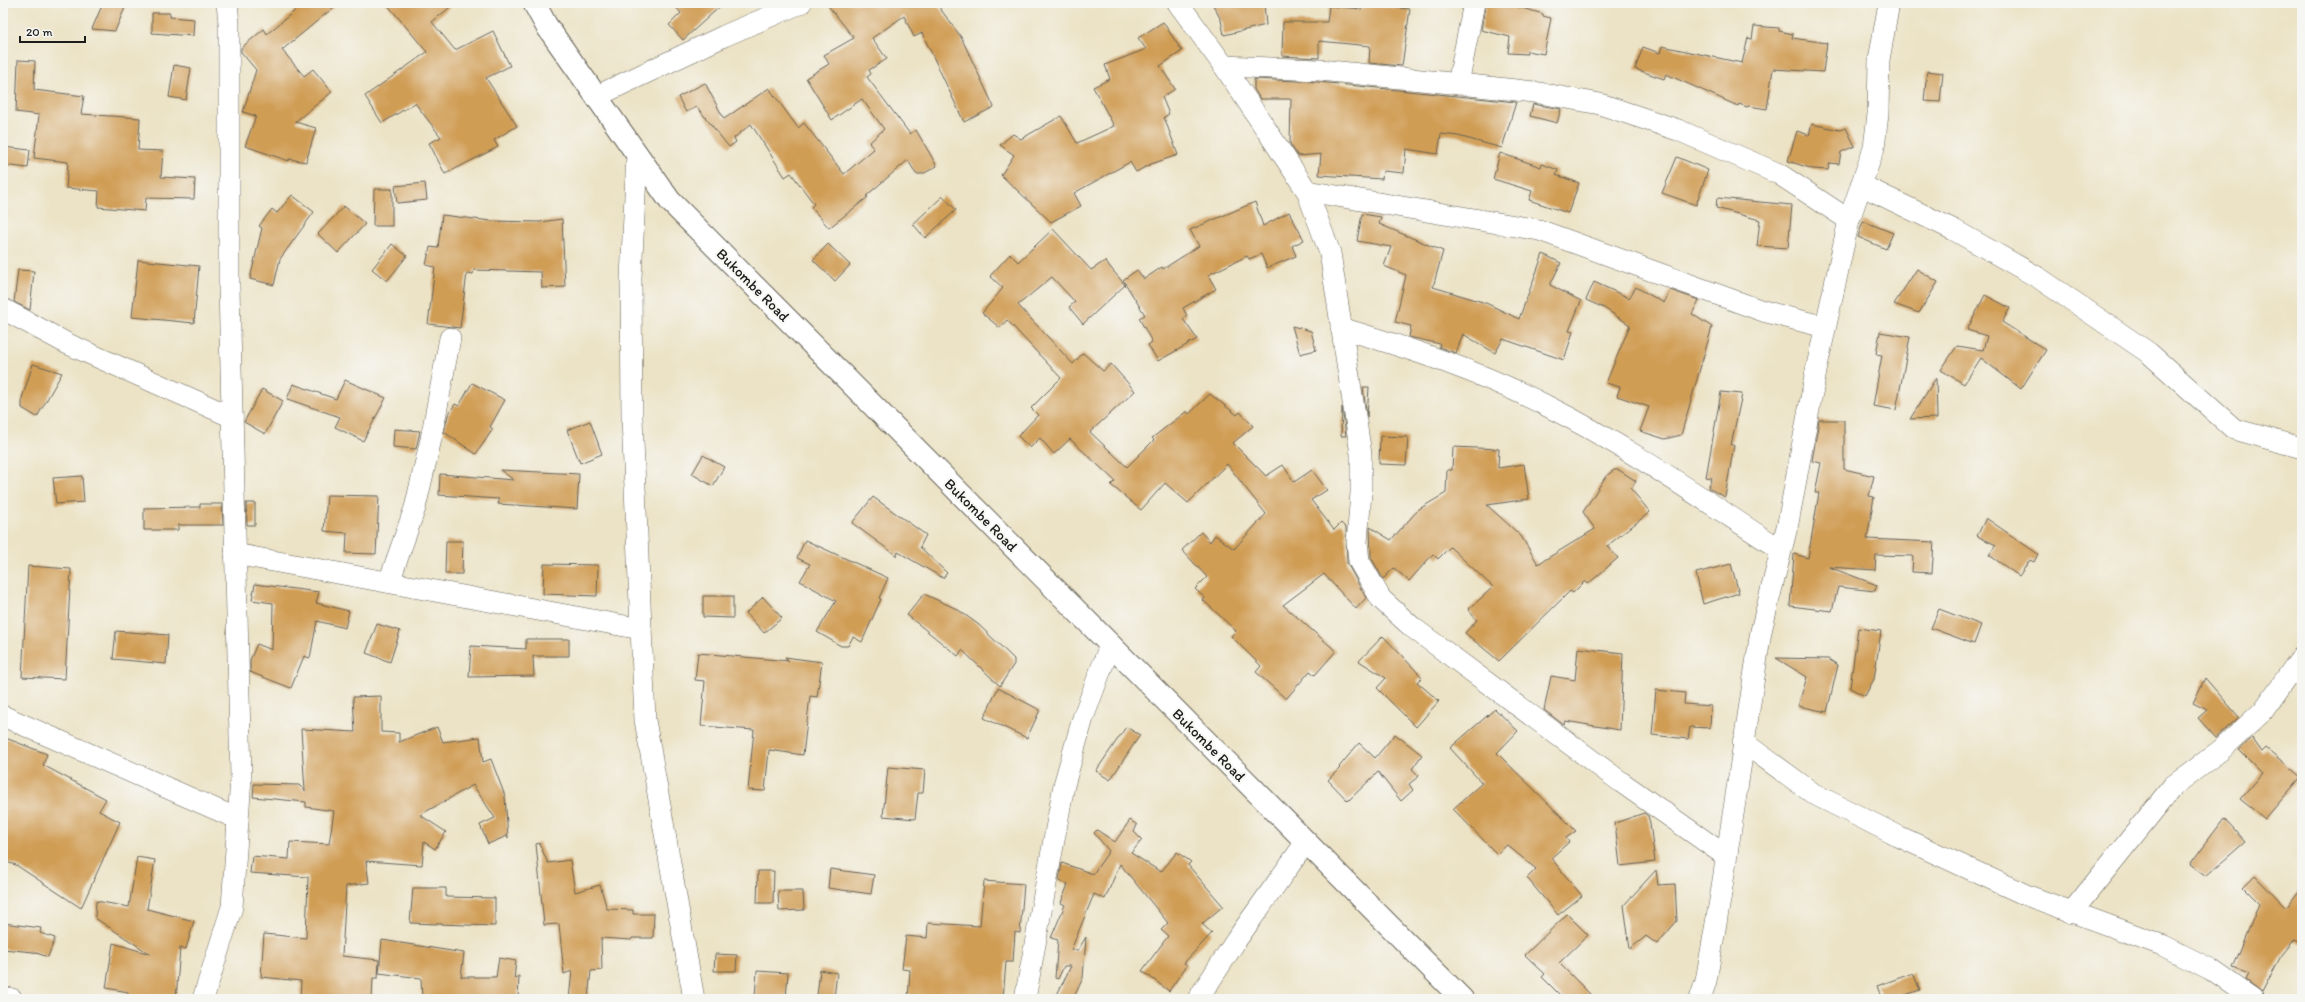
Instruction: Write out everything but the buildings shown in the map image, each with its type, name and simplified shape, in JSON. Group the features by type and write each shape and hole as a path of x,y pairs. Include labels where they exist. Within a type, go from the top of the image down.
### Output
{"main road":[{"name":"Bukombe Road","path":"534,3 546,25 670,201 1462,999"}],"street":[{"path":"203,999 232,907 241,778 229,287 229,23 227,3"},
{"path":"597,96 724,36 800,3"},
{"path":"1178,3 1224,66 1307,191 1330,253 1361,454 1361,493 1357,542 1359,561 1381,599 1412,627 1621,782 1726,856"},
{"path":"1458,84 1474,3"},
{"path":"1700,999 1706,981 1760,631 1788,523 1825,327 1849,220 1874,148 1878,114 1880,60 1889,3"},
{"path":"1224,66 1319,70 1458,84 1534,92 1600,104 1678,130 1779,174 1849,220"},
{"path":"638,154 631,286 632,418 645,720 694,999"},
{"path":"1861,185 1954,230 2039,278 2149,353 2234,428 2302,448"},
{"path":"1307,191 1539,230 1763,311 1825,327"},
{"path":"3,309 68,344 232,417"},
{"path":"1341,328 1416,350 1484,376 1548,406 1648,462 1781,550"},
{"path":"389,582 415,508 431,439 450,338"},
{"path":"235,554 641,629"},
{"path":"1025,999 1064,785 1083,718 1110,645"},
{"path":"2071,913 2173,786 2221,750 2263,711 2302,656"},
{"path":"3,716 238,819"},
{"path":"1743,742 1814,794 1898,836 2026,895 2071,913 2162,945 2210,969 2253,999"},
{"path":"1198,999 1237,939 1306,842"},
{"path":"3,997 12,999"}]}
